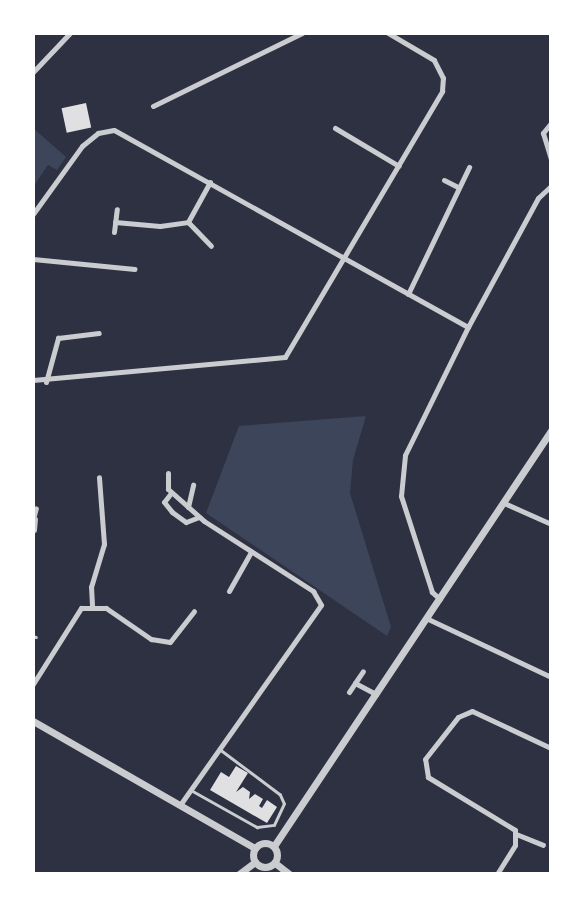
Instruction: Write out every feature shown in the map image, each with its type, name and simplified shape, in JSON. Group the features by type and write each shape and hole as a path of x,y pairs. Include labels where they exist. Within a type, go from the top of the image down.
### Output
{"street":[{"path":"33,72 70,33"},
{"path":"153,106 302,33"},
{"path":"33,380 46,382 285,357 436,104 443,78 434,60 388,33"},
{"path":"551,123 543,132 551,160"},
{"path":"335,128 399,166"},
{"path":"33,214 72,158 106,130 123,133 468,327"},
{"path":"408,294 469,167"},
{"path":"444,180 458,187"},
{"path":"188,222 210,182"},
{"path":"440,599 432,592 408,518 401,473 419,417 538,198 551,186"},
{"path":"114,232 117,209"},
{"path":"115,222 160,226 188,222"},
{"path":"188,222 211,246"},
{"path":"33,259 135,269"},
{"path":"69,326 70,335"},
{"path":"46,382 54,343 70,335 99,333"},
{"path":"289,874 275,863 274,846 428,619 551,430"},
{"path":"168,473 171,493 199,517 313,591 321,605 180,805"},
{"path":"92,605 92,587 104,544 99,477"},
{"path":"188,507 193,485"},
{"path":"171,493 164,502 172,512 186,522 199,517"},
{"path":"504,503 551,524"},
{"path":"34,530 36,508"},
{"path":"229,591 251,552"},
{"path":"33,684 81,608 92,605 124,617 139,633 161,642 170,642 194,611"},
{"path":"428,619 551,677"},
{"path":"349,692 363,671"},
{"path":"355,683 376,694"},
{"path":"543,845 516,834 428,777 425,759 458,717 472,711 551,748"},
{"path":"33,721 255,848"},
{"path":"497,874 515,845 516,834"},
{"path":"255,848 264,843 274,846"},
{"path":"255,848 255,862"},
{"path":"255,862 265,868 275,863"},
{"path":"239,874 255,862"}],"lane":[{"path":"191,790 257,827 274,825 284,804 280,796 220,750"}],"shaded area":[{"path":"33,128 66,157 57,170 48,165 33,187"},
{"path":"366,416 353,460 350,493 391,627 387,636 206,513 239,426"}],"building":[{"path":"86,103 91,127 67,133 62,108"},
{"path":"236,766 248,773 236,792 243,787 250,792 249,799 255,794 263,799 259,806 262,808 267,800 277,807 267,823 210,790 221,772 229,777"}]}
